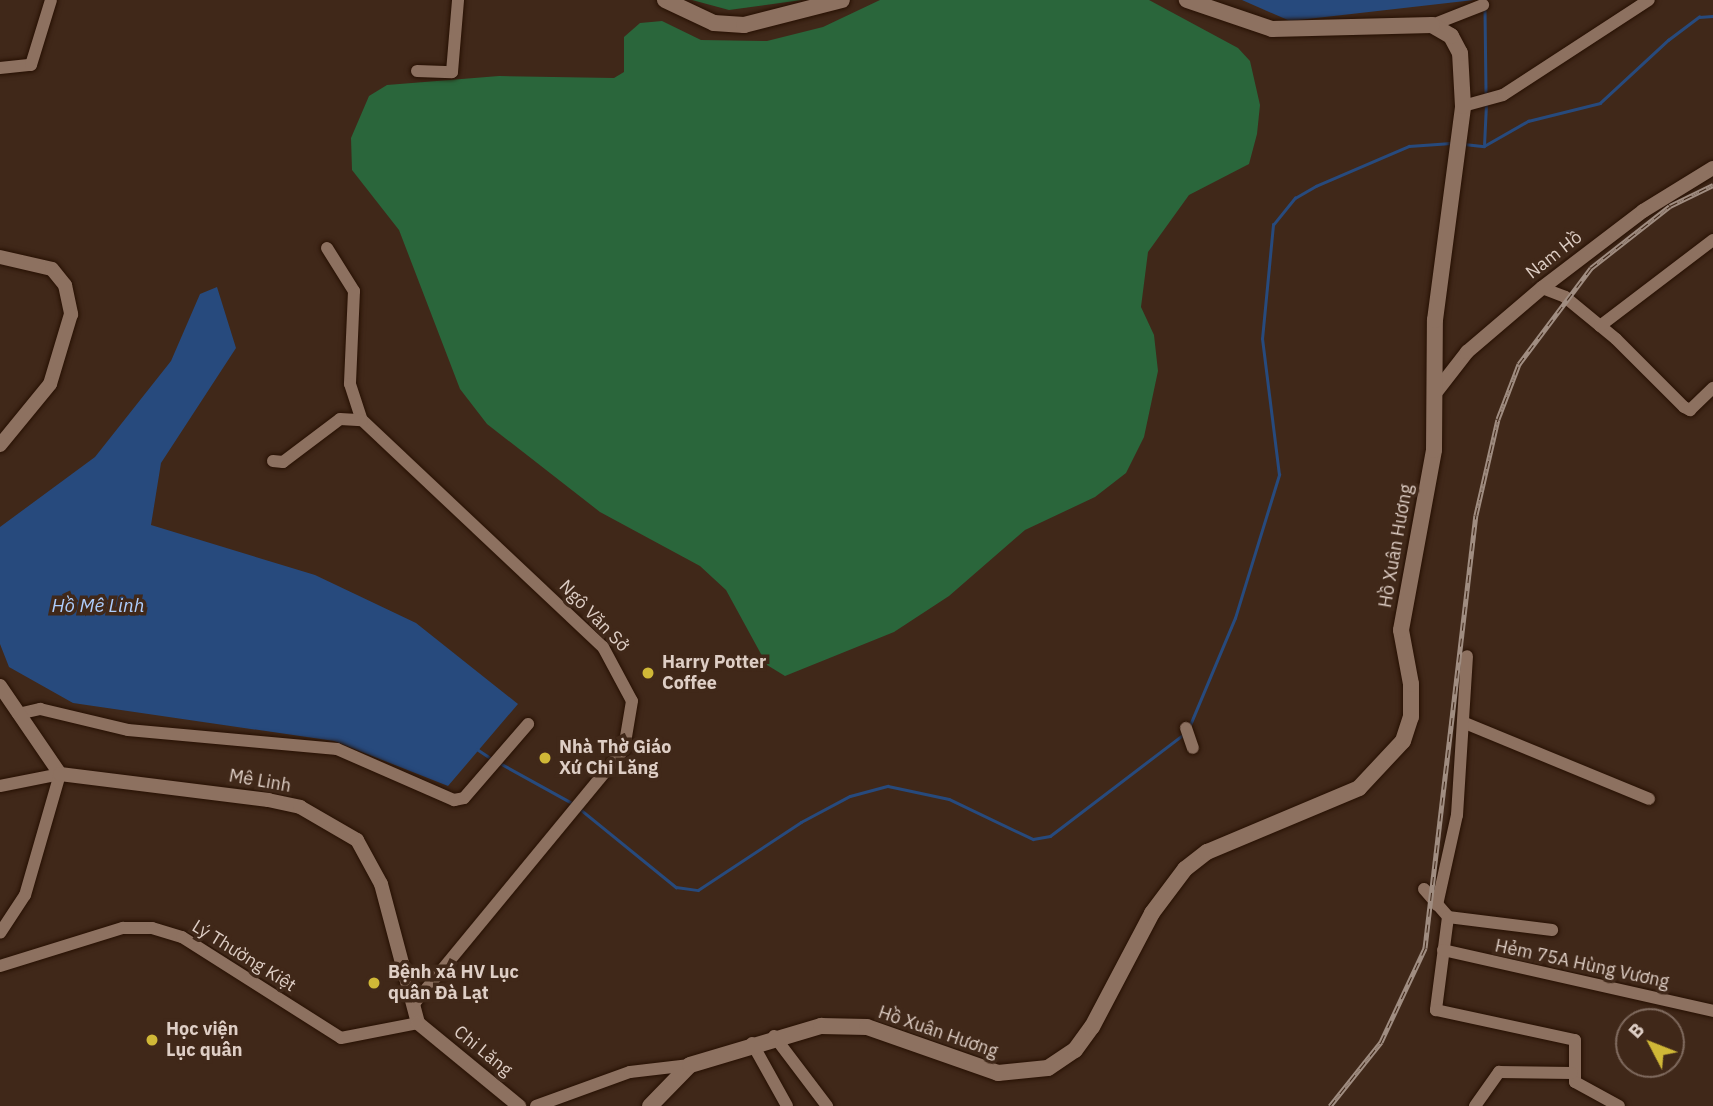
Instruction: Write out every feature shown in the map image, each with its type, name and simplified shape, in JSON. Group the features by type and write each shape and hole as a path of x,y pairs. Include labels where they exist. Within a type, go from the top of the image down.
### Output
{"main road":[{"path":"665,0 714,23 744,25 842,0"},
{"path":"1186,0 1272,29 1432,25"},
{"name":"Hồ Xuân Hương","path":"650,1106 690,1065 774,1036 867,1027 985,1071 1012,1076 1048,1068 1075,1050 1092,1027 1152,913 1185,869 1207,852 1359,788 1385,766 1411,717 1401,630 1434,450 1435,320 1463,111 1460,53 1451,36 1432,25"}],"street":[{"path":"0,68 31,65 51,0"},
{"path":"418,71 452,72 458,0"},
{"path":"1463,111 1503,95 1649,0"},
{"path":"1432,25 1483,5"},
{"name":"Nam Hồ","path":"1436,392 1466,352 1542,288 1643,211 1713,168"},
{"path":"1600,326 1713,240"},
{"name":"Ngô Văn Sở","path":"327,248 354,290 350,384 362,420 616,661 632,701 629,737 589,795 414,1004"},
{"path":"0,257 51,269 65,285 71,314 50,384 0,445"},
{"path":"1542,288 1565,297 1600,326 1690,411 1713,388"},
{"path":"273,461 283,462 340,419 362,420"},
{"path":"1437,905 1457,815 1465,723 1467,656"},
{"path":"0,686 60,774"},
{"path":"18,714 40,709 128,730 337,749 454,800 464,798 528,724"},
{"path":"1465,723 1649,799"},
{"path":"1186,728 1193,748"},
{"path":"0,786 60,774"},
{"path":"0,933 25,895 60,774"},
{"name":"Mê Linh","path":"60,774 268,800 300,807 346,831 366,851 381,884 418,1023"},
{"path":"1424,888 1448,917 1552,930"},
{"path":"1448,917 1436,1010 1575,1040 1572,1073 1578,1087 1619,1106"},
{"name":"Lý Thường Kiệt","path":"0,966 123,928 152,928 182,937 341,1038 418,1023"},
{"name":"Hẻm 75A Hùng Vương","path":"1443,950 1713,1011"},
{"name":"Chi Lăng","path":"418,1023 519,1106"},
{"path":"774,1036 827,1106"},
{"path":"752,1043 787,1106"},
{"path":"536,1106 630,1072 690,1065"},
{"path":"1475,1106 1499,1072 1572,1073"}],"green space":[{"path":"692,0 802,0 729,10"},
{"path":"880,0 1149,0 1238,48 1250,61 1260,105 1257,134 1249,164 1189,195 1148,252 1141,307 1154,335 1158,371 1144,437 1126,473 1095,497 1025,530 949,596 894,632 785,676 767,665 726,590 700,566 600,512 487,424 460,389 399,230 352,170 351,138 369,96 387,85 499,76 614,78 624,72 624,37 640,23 662,21 701,40 767,41 823,27"}],"water":[{"path":"1242,0 1474,0 1290,21"},
{"name":"Hồ Mê Linh","path":"217,287 236,348 161,463 151,525 315,575 416,623 518,704 448,786 334,741 73,703 9,667 0,644 0,527 95,457 171,361 200,294"}],"waterway":[{"path":"1485,10 1486,94"},
{"path":"1464,144 1484,146 1528,121 1600,103 1668,40 1699,17 1713,16"},
{"path":"1484,146 1486,104"},
{"path":"1190,725 1235,618 1279,475 1262,339 1273,225 1295,198 1316,186 1409,146 1451,143"},
{"path":"580,809 676,887 698,890 801,822 850,796 888,786 949,799 1033,839 1050,836 1184,734"},
{"path":"477,749 492,759"},
{"path":"498,762 572,803"}],"railway":[{"path":"1330,1106 1381,1042 1425,948 1476,515 1498,419 1519,364 1591,268 1670,206 1713,185"}],"place":[{"name":"Harry Potter Coffee","path":"648,673"},
{"name":"Nhà Thờ Giáo Xứ Chi Lăng","path":"545,758"},
{"name":"Bệnh xá HV Lục quân Đà Lạt","path":"374,983"},
{"name":"Học viện Lục quân","path":"152,1040"}]}
